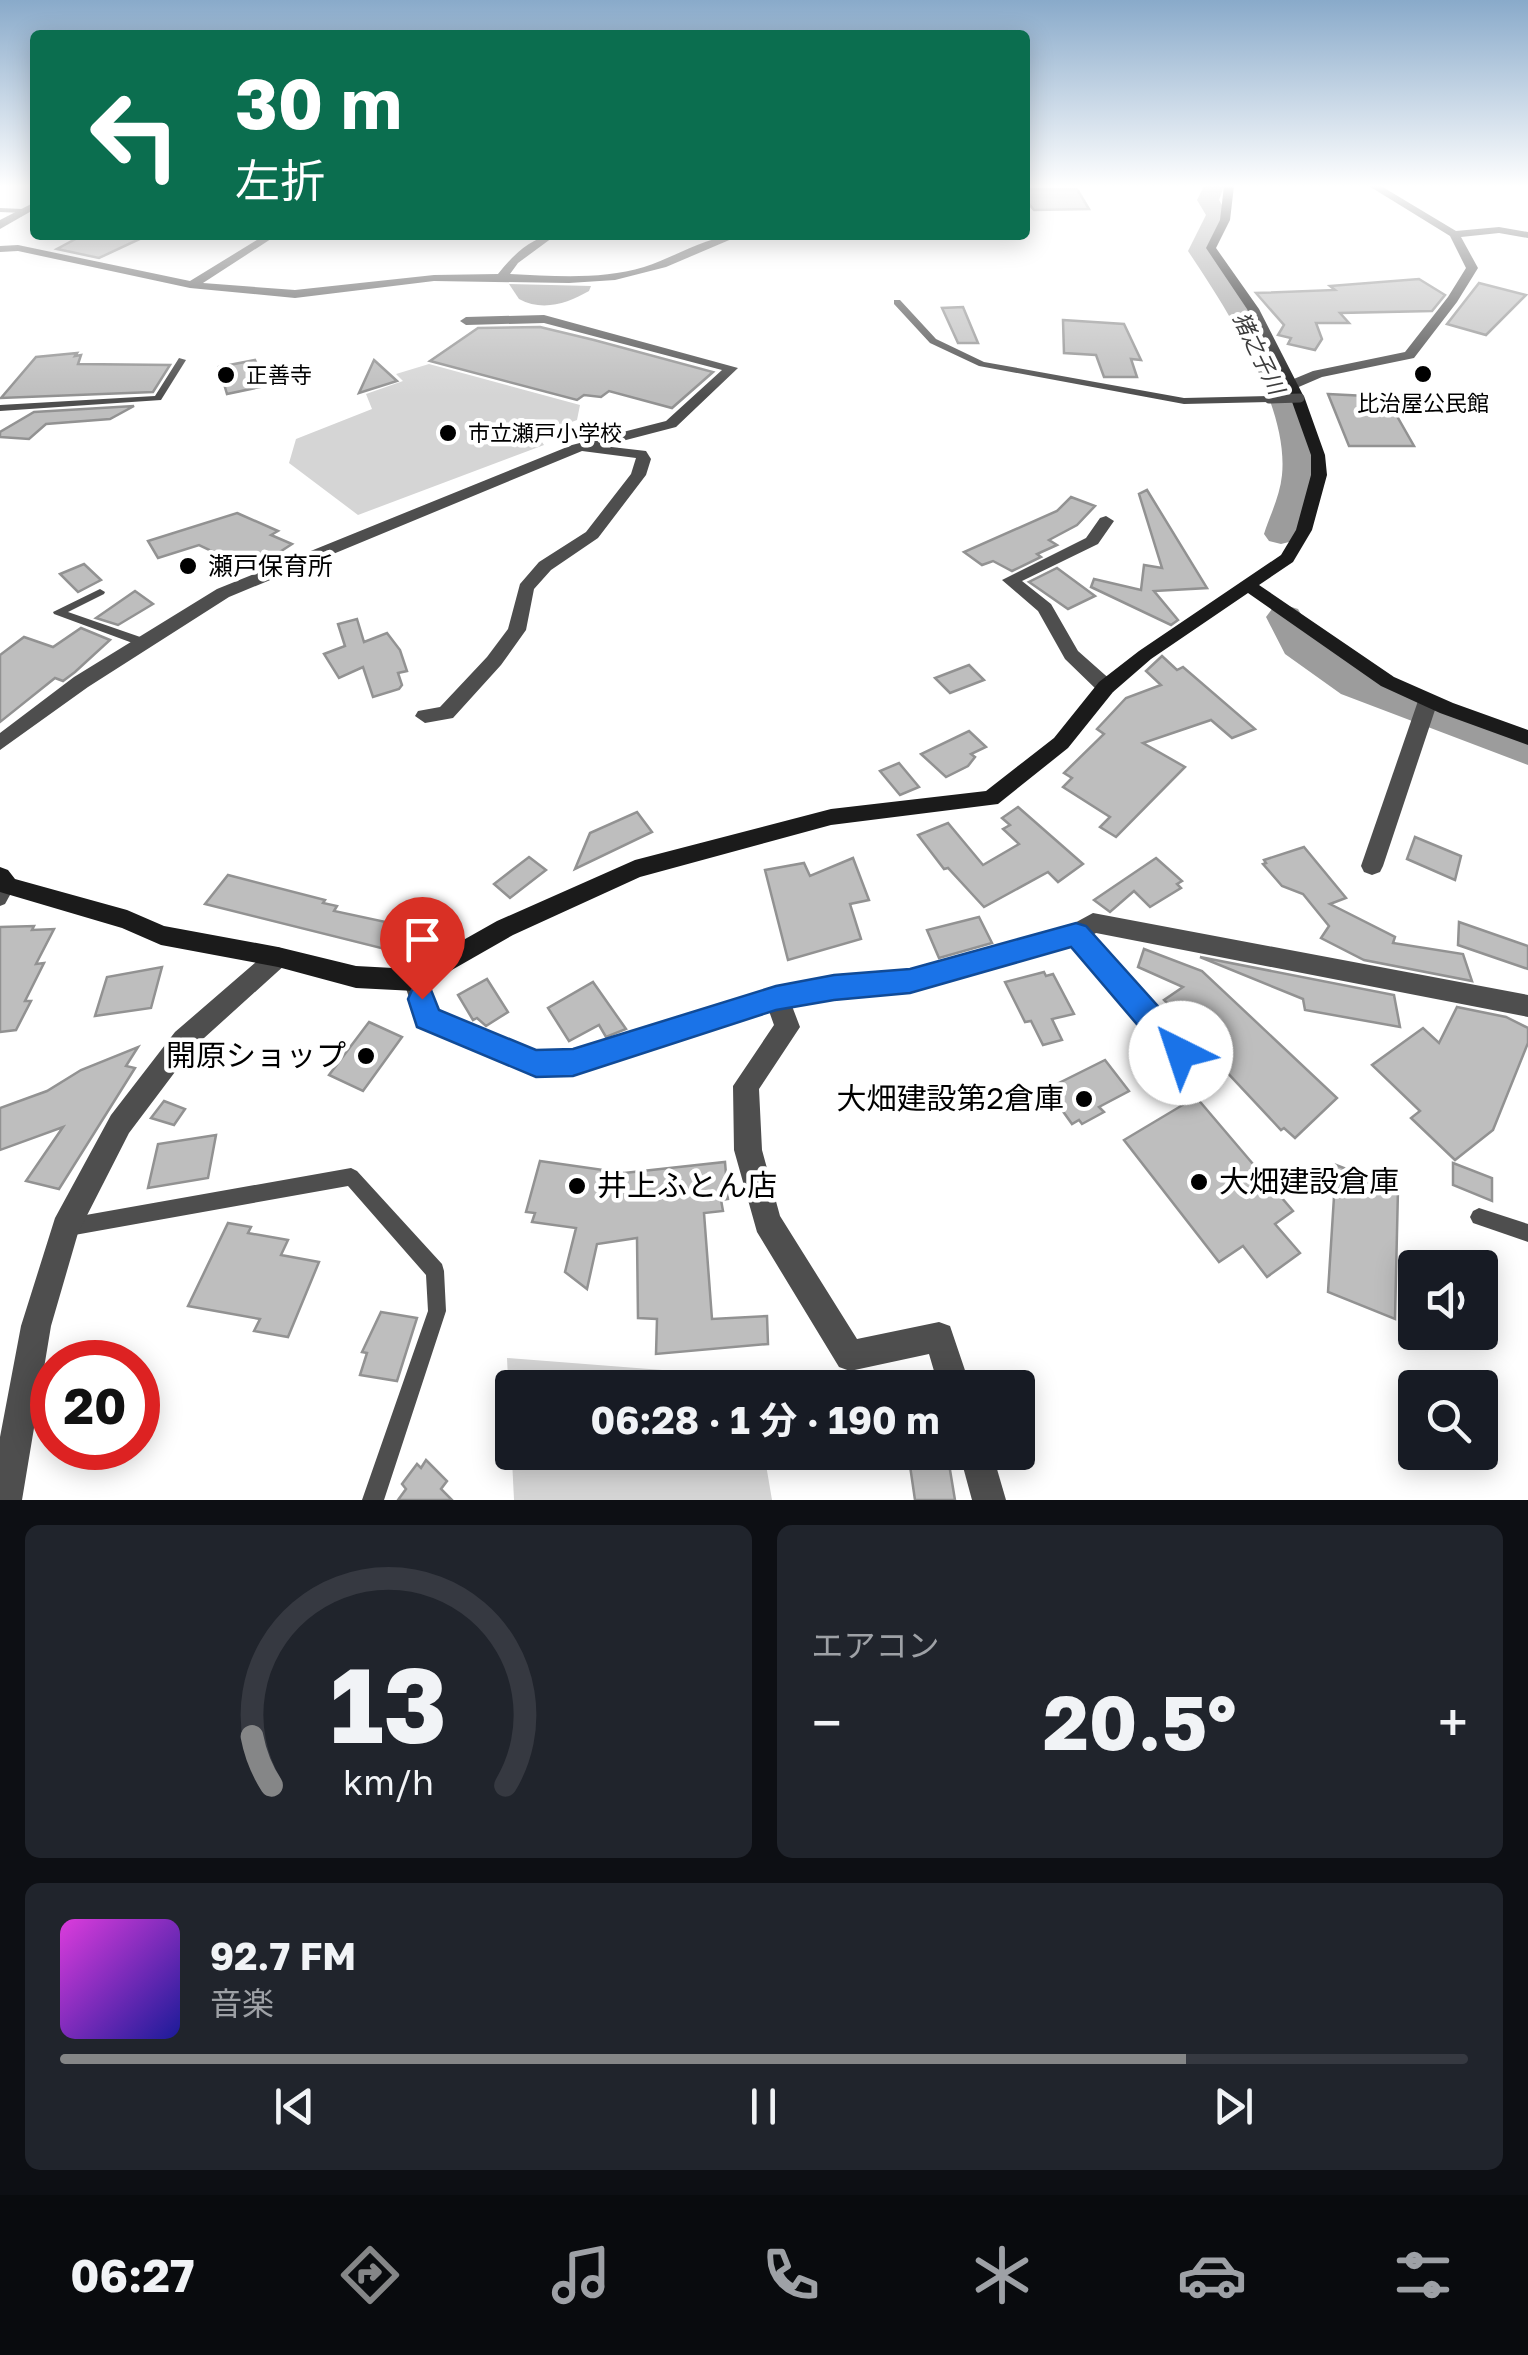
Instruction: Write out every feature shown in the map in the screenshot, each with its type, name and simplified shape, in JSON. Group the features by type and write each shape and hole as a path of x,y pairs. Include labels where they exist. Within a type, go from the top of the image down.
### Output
{"street":[{"path":"57,256 252,294 336,293 426,278 579,280 636,273 675,256"},
{"path":"194,284 239,256"},
{"path":"500,278 521,256"},
{"path":"3,887 127,920 162,935 278,956 356,976 415,980 506,928 635,869 831,817 990,798 1061,744 1106,686 1286,558 1297,542 1319,475 1318,456 1298,399 1246,298 1214,256"},
{"path":"1294,392 1318,374 1409,355 1472,268 1466,256"},
{"path":"0,743 81,682 223,593 577,448 671,424 731,368 544,320 466,320"},
{"path":"425,716 446,712 494,661 517,630 526,588 544,566 592,534 638,476 644,459 641,454 624,450 577,448"},
{"path":"1106,521 1092,540 1010,580 1045,608 1071,654 1106,686"},
{"path":"1248,585 1291,611 1424,712 1528,738"},
{"path":"1372,866 1424,712"},
{"path":"415,980 428,1018 536,1063 573,1062 776,998 834,987 910,981 1076,934 1094,922 1528,1006"},
{"path":"5,1500 36,1326 65,1228 120,1124 184,1040 278,956"},
{"path":"776,998 787,1027 746,1086 748,1150 767,1222 850,1356 940,1337 950,1370"},
{"path":"980,1470 989,1500"}],"lane":[{"path":"897,302 932,341 982,364 1184,401 1269,399 1294,392"},
{"path":"0,408 158,398 182,360"},
{"path":"100,592 58,612 142,642"},
{"path":"1076,934 1181,1053"},
{"path":"65,1228 351,1177 435,1270 437,1311 373,1500"},
{"path":"1480,1217 1528,1233"}],"shaded area":[{"path":"509,284 591,286 573,299 537,305 519,299"},
{"path":"429,364 580,405 577,420 537,435 544,445 358,515 289,463 296,439 372,409 366,394 403,381 396,374"},
{"path":"507,1358 662,1370 508,1370"},
{"path":"513,1470 767,1470 772,1500 514,1500"}],"building":[{"path":"1419,279 1445,295 1432,311 1340,313 1349,323 1316,323 1322,339 1315,350 1288,344 1291,338 1278,335 1284,325 1256,293 1335,290 1330,286"},
{"path":"1479,283 1526,295 1486,335 1447,324"},
{"path":"963,307 978,343 958,343 942,308"},
{"path":"1063,320 1124,324 1141,360 1131,359 1137,377 1104,377 1096,355 1064,353"},
{"path":"540,327 713,372 672,408 609,391 601,397 584,395 577,400 430,361 478,328"},
{"path":"77,353 75,356 81,355 78,364 170,365 153,392 1,398 36,357"},
{"path":"255,360 265,382 259,383 260,387 227,394 219,367"},
{"path":"374,360 397,381 359,393"},
{"path":"1328,394 1386,397 1414,446 1349,446"},
{"path":"134,406 110,419 46,424 29,439 0,437 0,432 34,412"},
{"path":"1147,490 1207,588 1154,591 1178,620 1171,625 1091,587 1094,579 1141,590 1144,565 1162,568 1139,494"},
{"path":"1071,497 1095,506 1077,525 1049,540 1057,545 1037,554 1041,557 1012,571 993,561 982,565 964,552 1057,511"},
{"path":"237,513 278,531 271,535 292,544 252,570 199,545 158,558 148,541"},
{"path":"84,564 101,580 78,592 60,574"},
{"path":"1057,568 1095,596 1068,609 1029,582"},
{"path":"135,591 153,604 118,625 96,618"},
{"path":"357,619 364,642 387,633 400,650 407,671 398,673 402,685 399,689 373,697 363,667 339,678 324,654 345,646 338,624"},
{"path":"81,628 110,640 63,681 55,678 0,722 0,655 24,637 53,647"},
{"path":"1162,656 1177,670 1183,667 1255,729 1232,738 1211,720 1143,743 1185,767 1116,837 1100,827 1110,817 1063,787 1072,778 1064,773 1104,734 1097,729 1126,698 1161,685 1146,671"},
{"path":"969,665 984,680 950,693 935,678"},
{"path":"969,731 986,747 971,754 975,757 968,766 946,777 921,754"},
{"path":"899,763 919,787 900,795 880,771"},
{"path":"1018,807 1083,864 1058,882 1048,872 984,907 948,868 944,869 918,835 948,823 983,865 1019,844 1003,829 1010,825 1002,818"},
{"path":"637,812 652,832 575,869 590,833"},
{"path":"1415,837 1461,856 1455,880 1407,859"},
{"path":"1304,847 1346,898 1330,904 1395,937 1393,943 1463,954 1472,981 1364,960 1321,938 1329,926 1303,894 1282,886 1263,864 1264,860"},
{"path":"529,857 546,870 510,898 494,884"},
{"path":"853,858 869,900 850,904 861,939 788,960 765,870 804,863 810,876"},
{"path":"1156,858 1182,881 1177,884 1181,888 1150,907 1134,891 1110,912 1094,900"},
{"path":"228,875 325,900 323,903 337,906 334,911 460,938 421,958 205,904"},
{"path":"979,917 992,943 939,958 927,930"},
{"path":"1459,922 1528,946 1528,969 1458,945"},
{"path":"34,926 32,930 54,929 36,964 44,963 16,1030 0,1032 0,927"},
{"path":"1144,949 1202,971 1337,1098 1295,1138 1284,1128 1281,1130 1180,1022 1192,1016 1190,1008 1176,1012 1164,1000 1183,987 1138,967"},
{"path":"1200,957 1394,995 1400,1027 1305,1010 1303,999"},
{"path":"162,967 151,1008 95,1016 107,977"},
{"path":"1044,972 1046,976 1053,974 1074,1014 1052,1019 1062,1040 1043,1045 1031,1021 1025,1022 1005,982"},
{"path":"487,979 508,1012 486,1026 477,1018 473,1020 458,995"},
{"path":"593,982 626,1029 606,1037 599,1025 569,1041 548,1008"},
{"path":"1457,1007 1506,1017 1528,1028 1528,1043 1493,1130 1455,1160 1411,1118 1420,1111 1372,1065 1423,1028 1439,1043"},
{"name":"開原ショップ","path":"369,1022 402,1037 363,1091 329,1075"},
{"path":"138,1047 126,1066 135,1068 59,1189 26,1181 63,1127 0,1150 0,1108 47,1091 81,1070"},
{"name":"大畑建設第2倉庫","path":"1105,1060 1129,1091 1099,1107 1104,1112 1082,1124 1079,1120 1072,1124 1047,1089"},
{"name":"大畑建設倉庫","path":"1196,1097 1293,1211 1275,1224 1300,1253 1267,1277 1243,1246 1219,1262 1124,1140"},
{"path":"164,1101 185,1109 174,1125 151,1118"},
{"path":"216,1135 208,1178 148,1188 158,1144"},
{"path":"540,1161 624,1173 725,1162 728,1199 721,1200 723,1211 704,1213 712,1319 767,1316 768,1344 656,1354 657,1319 638,1318 637,1238 597,1244 587,1289 565,1272 576,1228 532,1222 535,1213 526,1212"},
{"path":"1453,1163 1492,1178 1492,1201 1453,1185"},
{"path":"1336,1165 1398,1189 1395,1319 1328,1292"},
{"path":"228,1223 251,1227 248,1233 288,1240 281,1255 319,1262 288,1337 254,1331 260,1319 188,1306"},
{"path":"381,1312 417,1318 397,1381 360,1375 367,1353 362,1352"},
{"path":"426,1460 447,1481 441,1489 452,1500 398,1500 406,1489 402,1484 417,1464 421,1468"},
{"path":"911,1470 950,1470 955,1500 915,1500"}],"waterway":[{"name":"猪之子川","path":"1203,256 1262,354 1287,413 1298,467 1297,484 1281,534"},
{"name":"猪之子川","path":"1285,617 1299,645 1355,684 1528,749"}],"place":[{"name":"比治屋公民館","path":"1423,374"},
{"name":"正善寺","path":"226,375"},
{"name":"市立瀬戸小学校","path":"448,433"},
{"name":"瀬戸保育所","path":"188,566"},
{"name":"開原ショップ","path":"366,1056"},
{"name":"大畑建設第2倉庫","path":"1084,1099"},
{"name":"大畑建設倉庫","path":"1199,1182"},
{"name":"井上ふとん店","path":"577,1186"}],"route":[{"path":"422,999 428,1018 536,1063 573,1062 776,998 834,987 910,981 1076,934 1181,1053"}]}
